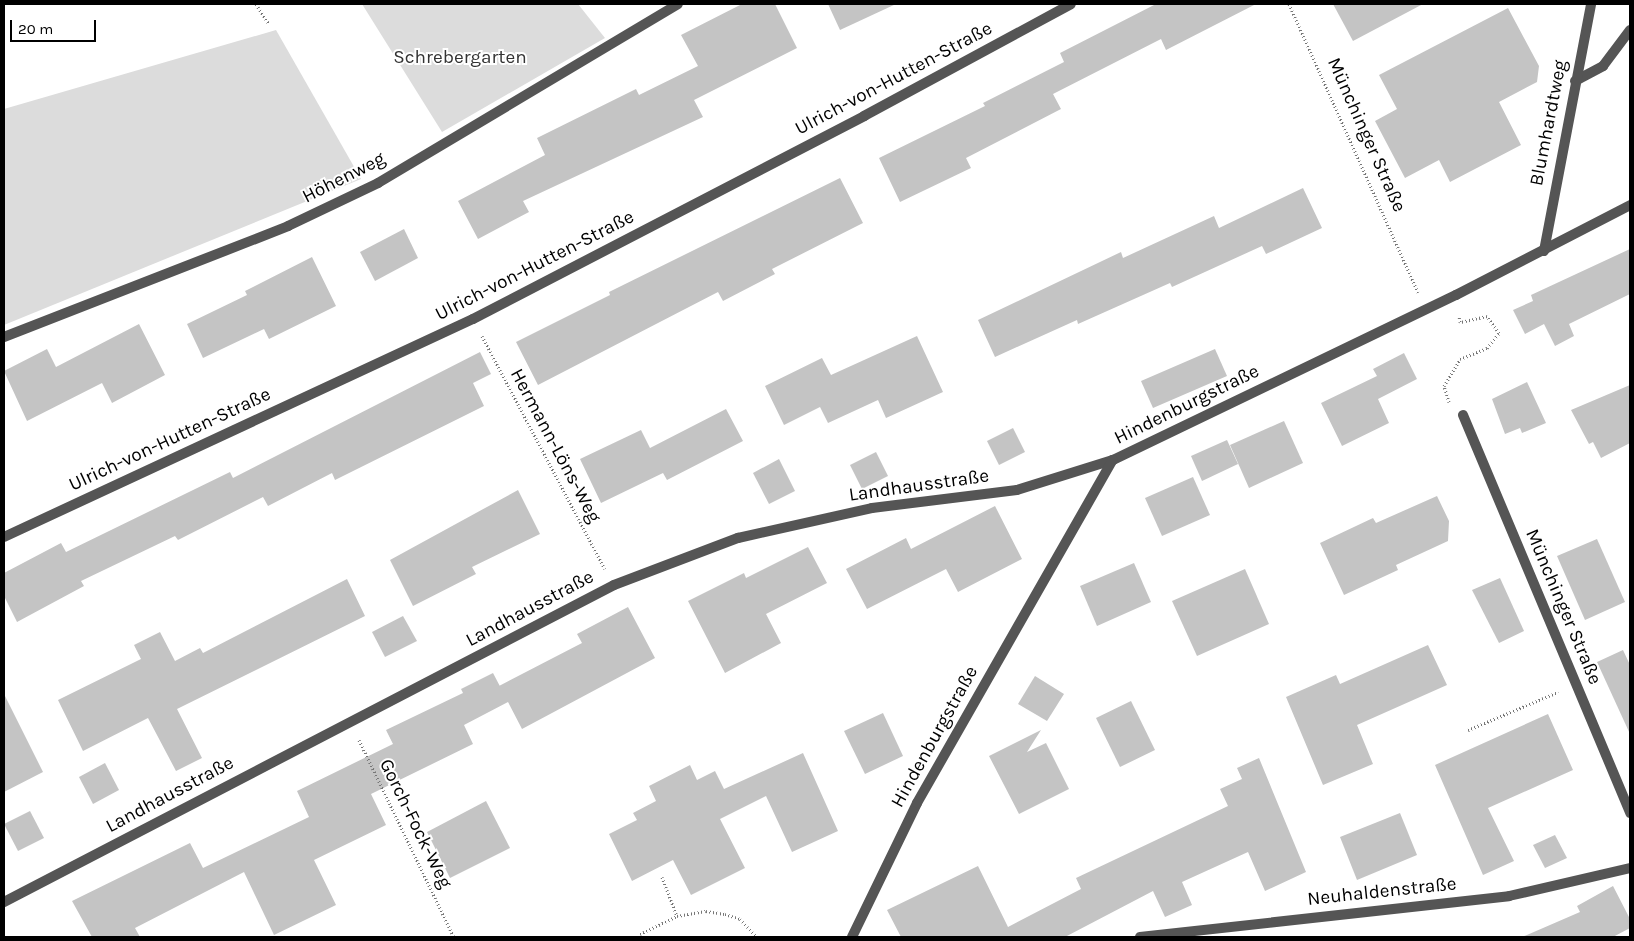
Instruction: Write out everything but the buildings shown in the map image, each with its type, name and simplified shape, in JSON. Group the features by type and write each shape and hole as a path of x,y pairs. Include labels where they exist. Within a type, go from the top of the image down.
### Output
{"street":[{"name":"Höhenweg","path":"4,338 288,226 378,183 678,4"},
{"name":"Ulrich-von-Hutten-Straße","path":"4,537 473,319 864,116 1071,4"},
{"name":"Blumhardtweg","path":"1544,250 1591,4"},
{"path":"1575,81 1603,66 1630,30"},
{"name":"Hindenburgstraße","path":"852,937 917,803 1113,460 1456,296 1630,205"},
{"name":"Münchinger Straße","path":"1463,416 1630,813"},
{"name":"Landhausstraße","path":"4,902 614,585 738,538 872,508 1018,490 1113,460"},
{"name":"Neuhaldenstraße","path":"1140,937 1509,896 1629,871"}],"path":[{"path":"256,4 269,24"},
{"name":"Münchinger Straße","path":"1289,4 1412,281"},
{"path":"1456,296 1460,322 1487,316 1498,333 1488,348"},
{"name":"Hermann-Löns-Weg","path":"473,319 614,585"},
{"path":"1468,730 1577,684"},
{"name":"Gorch-Fock-Weg","path":"351,723 454,937"},
{"path":"662,877 678,916"},
{"path":"640,934 678,916 706,911 740,919 757,937"}],"green space":[{"name":"Schrebergarten","path":"362,4 578,4 605,38 442,132"},
{"path":"276,30 361,179 4,325 4,109"}]}
